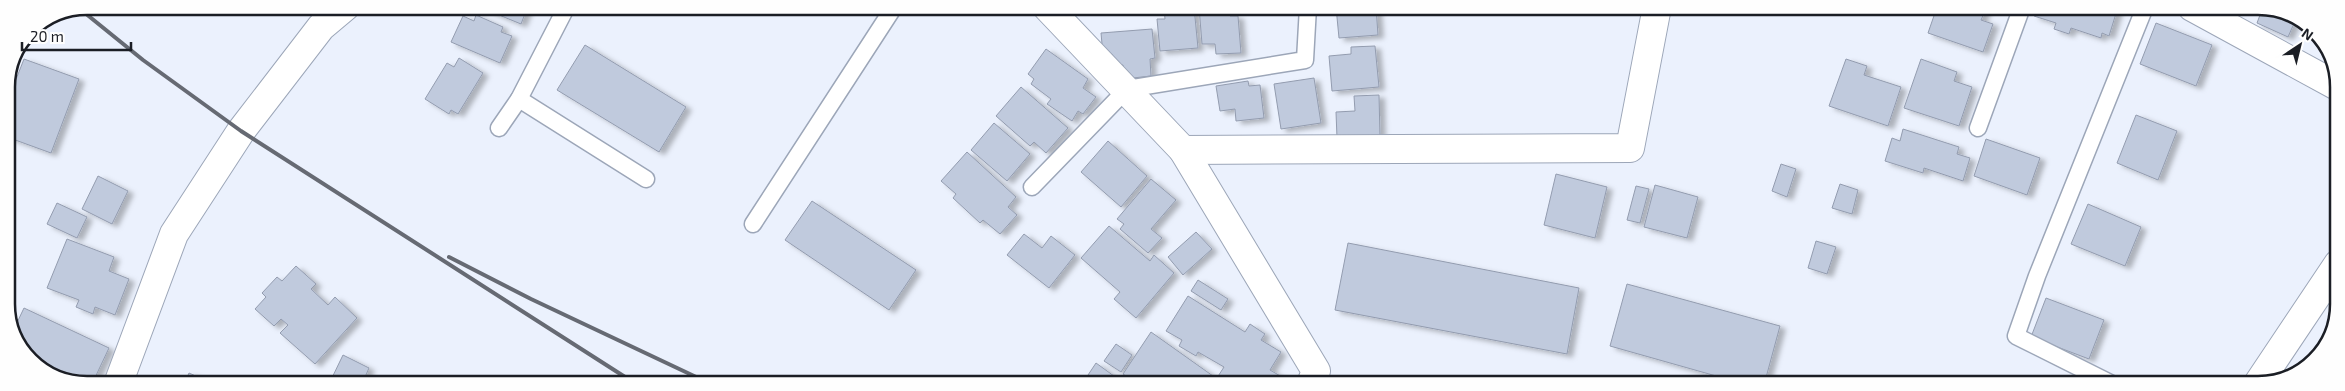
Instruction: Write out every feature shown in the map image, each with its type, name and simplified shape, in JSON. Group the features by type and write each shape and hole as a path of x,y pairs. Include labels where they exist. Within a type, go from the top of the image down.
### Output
{"street":[{"path":"121,376 174,234 241,131 321,27 335,15"},
{"path":"1054,15 1127,89 1183,150 1316,371 1314,376"},
{"path":"1183,150 1630,148 1655,15"},
{"path":"2207,15 2330,82"},
{"path":"2263,376 2330,276"}],"lane":[{"path":"499,128 519,99 562,15"},
{"path":"753,224 888,15"},
{"path":"1032,186 1127,89 1306,60 1308,15"},
{"path":"1978,128 2019,15"},
{"path":"2096,376 2016,336 2037,276 2142,15"},
{"path":"519,99 646,179"}],"building":[{"path":"476,15 503,27 501,32 512,36 500,63 451,42 463,16 474,21"},
{"path":"499,15 524,15 521,24"},
{"path":"1165,15 1195,15 1198,48 1160,51 1157,19 1165,19"},
{"path":"1200,15 1238,16 1241,53 1216,54 1215,44 1202,44"},
{"path":"1337,15 1377,15 1378,35 1339,38"},
{"path":"1934,15 1983,15 1981,20 1993,24 1983,52 1928,33"},
{"path":"2116,15 2109,36 2102,33 2101,38 2071,28 2069,34 2054,29 2056,23 2034,16"},
{"path":"2260,15 2276,17 2294,24 2288,37 2257,23"},
{"path":"2156,23 2212,45 2196,86 2140,64"},
{"path":"1152,29 1155,58 1150,59 1151,76 1124,79 1123,65 1113,65 1112,54 1103,55 1101,33"},
{"path":"585,45 686,107 659,152 557,90"},
{"path":"1375,46 1379,87 1332,91 1329,56 1351,54 1351,47"},
{"path":"1046,49 1088,79 1083,88 1096,97 1083,114 1078,111 1072,121 1047,104 1051,99 1031,84 1034,79 1028,74"},
{"path":"459,58 483,73 458,114 451,110 449,114 425,99 447,63 454,67"},
{"path":"24,59 79,79 51,153 15,140 15,81"},
{"path":"1846,59 1867,66 1864,75 1901,87 1888,126 1829,106"},
{"path":"1921,59 1957,72 1954,81 1972,87 1959,126 1904,108"},
{"path":"1314,78 1321,123 1281,129 1274,84"},
{"path":"1248,81 1249,86 1260,85 1264,118 1236,121 1235,109 1220,111 1216,86"},
{"path":"1021,87 1068,128 1046,153 1034,142 1030,146 996,116"},
{"path":"1379,95 1380,136 1337,138 1336,112 1355,111 1354,96"},
{"path":"2136,115 2177,131 2158,180 2117,163"},
{"path":"994,123 1030,154 1007,181 971,150"},
{"path":"1903,129 1959,147 1957,154 1970,158 1963,181 1924,168 1923,173 1885,161 1892,138 1900,141"},
{"path":"1986,139 2040,158 2027,195 1974,176"},
{"path":"1108,141 1147,176 1121,207 1081,172"},
{"path":"967,152 1016,197 1008,207 1017,215 1000,234 983,220 980,223 953,198 956,194 941,181"},
{"path":"1781,164 1796,169 1787,197 1772,191"},
{"path":"1556,174 1607,187 1595,238 1544,225"},
{"path":"98,176 128,191 112,224 82,209"},
{"path":"1151,179 1176,200 1151,229 1162,238 1148,253 1120,229 1124,224 1117,219"},
{"path":"1840,184 1858,190 1852,214 1832,208"},
{"path":"1655,185 1698,197 1687,238 1644,227"},
{"path":"1636,186 1649,189 1640,223 1627,220"},
{"path":"812,201 916,270 889,310 785,240"},
{"path":"57,203 87,217 77,238 47,224"},
{"path":"2088,204 2141,227 2125,266 2071,244"},
{"path":"1109,226 1150,261 1154,255 1174,273 1136,318 1114,299 1120,292 1081,258"},
{"path":"1196,232 1212,249 1183,275 1168,257"},
{"path":"1024,234 1042,248 1051,236 1075,255 1049,288 1007,255"},
{"path":"67,239 114,257 109,271 129,279 115,315 95,307 93,314 76,307 79,300 47,288"},
{"path":"1816,241 1836,247 1827,274 1808,268"},
{"path":"1348,243 1579,288 1567,354 1335,310"},
{"path":"296,266 316,284 311,289 328,305 335,297 357,318 315,364 280,333 288,325 281,319 274,326 255,309 266,297 262,293 277,277 282,281"},
{"path":"1198,280 1228,299 1221,310 1191,291"},
{"path":"1627,284 1780,326 1766,376 1716,376 1610,346"},
{"path":"1188,296 1245,332 1250,324 1265,334 1261,340 1281,352 1270,370 1280,376 1218,376 1224,367 1198,352 1196,356 1179,346 1182,340 1166,331"},
{"path":"2046,298 2104,320 2089,359 2031,337"},
{"path":"24,308 109,348 96,376 64,372 55,369 36,355 22,336 17,322"},
{"path":"1151,332 1213,376 1126,376 1123,374"},
{"path":"1116,344 1132,355 1121,372 1104,361"},
{"path":"343,355 369,368 366,376 333,376"},
{"path":"1096,363 1114,376 1087,376"}],"railway":[{"path":"87,15 143,60 241,131 624,376"},
{"path":"449,257 531,299 694,376"}]}
